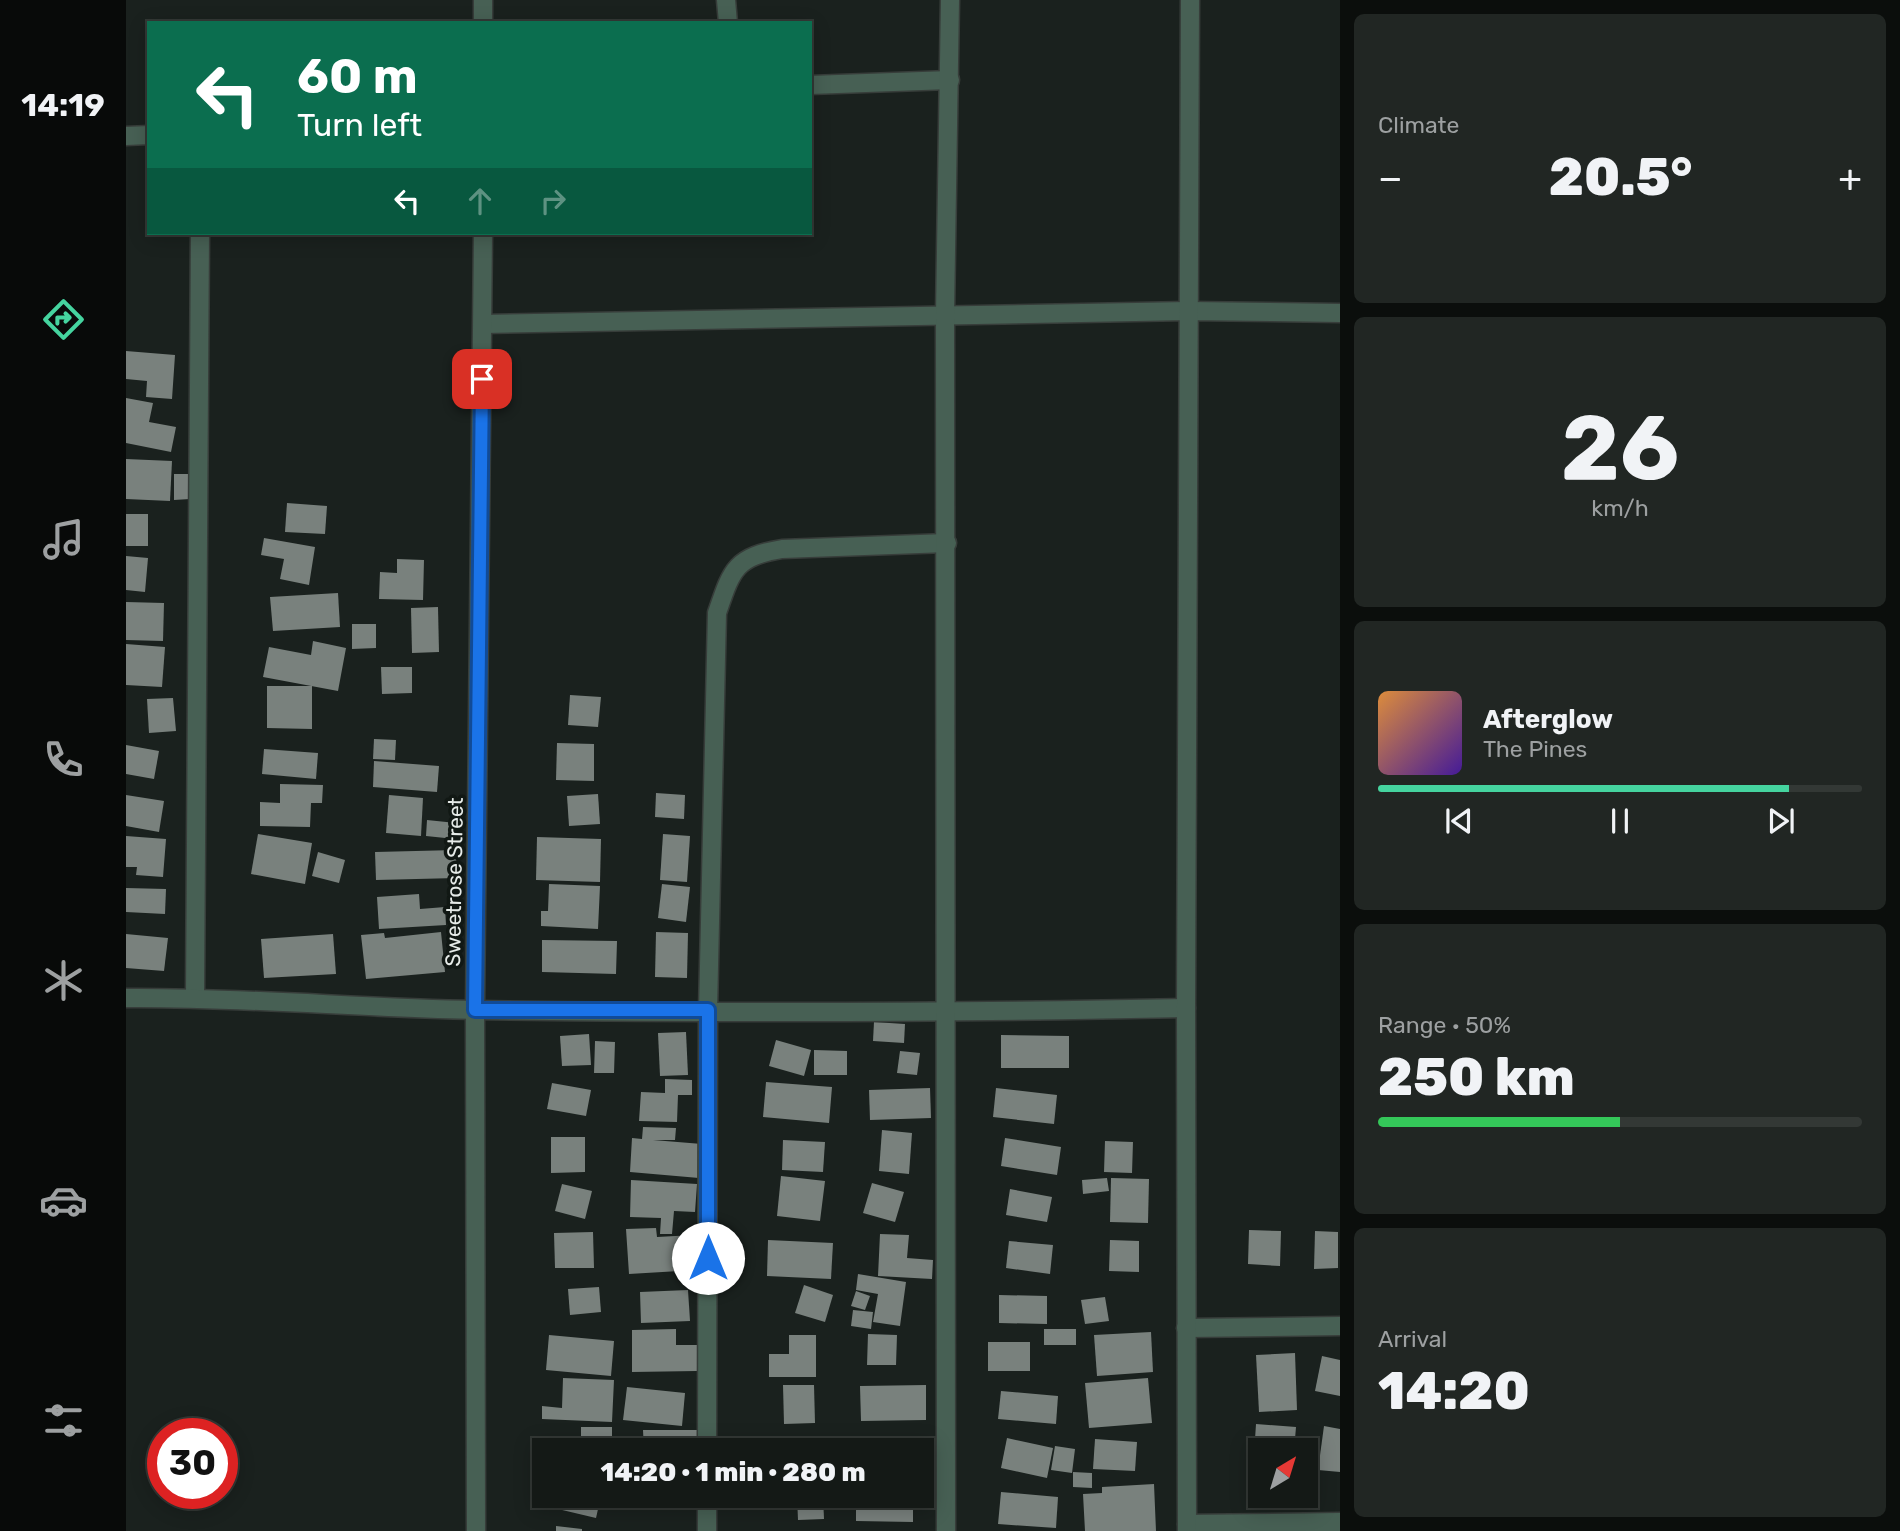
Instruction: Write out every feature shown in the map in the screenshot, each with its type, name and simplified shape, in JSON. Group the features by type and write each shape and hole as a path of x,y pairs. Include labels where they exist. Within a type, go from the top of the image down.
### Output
{"street":[{"path":"483,0 483,21"},
{"path":"726,0 728,21"},
{"path":"946,1531 946,314 950,0"},
{"path":"1190,0 1187,1528 1340,1522"},
{"path":"812,85 950,80"},
{"path":"126,136 147,135"},
{"path":"195,997 200,235"},
{"name":"Sweetrose Street","path":"475,1531 475,1010 483,235"},
{"path":"483,324 946,314 1188,311 1340,313"},
{"path":"707,1438 708,1010 718,613 727,582 739,564 756,554 769,551 947,543"},
{"path":"126,998 195,997 475,1010 946,1013 1186,1009"},
{"path":"1186,1328 1340,1326"},
{"path":"707,1508 707,1531"}],"building":[{"path":"126,351 175,355 172,399 146,397 147,381 126,379"},
{"path":"126,398 153,403 149,422 176,427 171,452 126,443"},
{"path":"126,459 172,461 170,501 126,499"},
{"path":"174,474 189,474 190,499 174,500"},
{"path":"287,503 327,506 325,534 285,532"},
{"path":"126,514 148,514 148,546 126,546"},
{"path":"264,538 315,547 309,585 280,579 284,559 261,555"},
{"path":"126,556 148,558 145,592 126,590"},
{"path":"397,559 424,560 423,600 379,599 380,572 397,573"},
{"path":"338,593 340,627 273,631 270,597"},
{"path":"126,602 164,603 163,641 126,640"},
{"path":"438,607 439,652 412,653 411,608"},
{"path":"352,624 376,624 376,648 352,649"},
{"path":"313,641 346,648 338,691 263,677 269,647 311,655"},
{"path":"126,644 165,647 162,687 126,685"},
{"path":"381,667 412,667 412,693 382,694"},
{"path":"267,686 312,686 312,729 267,728"},
{"path":"570,695 601,697 598,727 568,725"},
{"path":"173,698 176,731 149,733 147,699"},
{"path":"374,739 396,740 395,760 373,759"},
{"path":"557,743 594,744 594,781 556,780"},
{"path":"126,745 159,751 154,779 126,774"},
{"path":"264,749 318,753 316,779 262,774"},
{"path":"374,761 439,766 437,792 373,787"},
{"path":"280,784 323,785 322,803 311,803 310,827 260,826 260,802 280,803"},
{"path":"656,793 685,795 684,819 655,817"},
{"path":"598,794 600,824 569,826 567,796"},
{"path":"126,795 164,801 159,832 126,826"},
{"path":"389,795 423,798 421,836 386,833"},
{"path":"427,820 456,823 455,839 426,836"},
{"path":"258,834 312,843 305,884 251,874"},
{"path":"663,834 690,836 687,882 660,880"},
{"path":"126,836 166,839 163,877 136,875 137,867 126,867"},
{"path":"537,837 601,839 600,882 536,880"},
{"path":"456,850 457,878 376,880 375,852"},
{"path":"318,852 345,860 339,883 312,876"},
{"path":"549,884 600,886 598,929 541,926 541,911 548,911"},
{"path":"662,884 690,887 686,922 658,918"},
{"path":"126,888 166,889 165,914 126,912"},
{"path":"419,894 420,909 445,907 446,925 379,929 377,897"},
{"path":"441,932 445,972 366,979 361,935 384,933 385,938"},
{"path":"656,932 688,933 687,978 655,977"},
{"path":"126,934 168,938 164,971 126,968"},
{"path":"333,934 336,974 264,978 261,939"},
{"path":"542,940 617,941 616,974 542,972"},
{"path":"874,1022 905,1024 904,1043 873,1041"},
{"path":"686,1032 688,1075 660,1076 658,1033"},
{"path":"589,1034 591,1065 562,1066 560,1036"},
{"path":"1001,1035 1069,1036 1069,1068 1001,1068"},
{"path":"776,1040 811,1050 804,1076 769,1066"},
{"path":"595,1041 615,1042 614,1073 594,1073"},
{"path":"814,1050 847,1051 847,1075 814,1075"},
{"path":"900,1051 920,1053 917,1075 897,1073"},
{"path":"665,1079 692,1080 692,1095 678,1095 677,1122 639,1121 641,1092 665,1093"},
{"path":"766,1082 832,1087 829,1123 763,1117"},
{"path":"552,1083 591,1090 586,1116 547,1109"},
{"path":"930,1088 931,1118 870,1120 869,1090"},
{"path":"996,1088 1057,1095 1054,1124 993,1117"},
{"path":"643,1127 676,1128 675,1140 653,1140 702,1144 699,1178 630,1172 632,1138 642,1139"},
{"path":"882,1130 912,1133 909,1174 879,1171"},
{"path":"551,1137 585,1137 585,1172 551,1173"},
{"path":"1005,1138 1061,1147 1057,1175 1001,1166"},
{"path":"783,1140 825,1142 823,1172 782,1170"},
{"path":"1105,1141 1133,1142 1132,1173 1104,1172"},
{"path":"781,1176 825,1181 820,1221 777,1216"},
{"path":"1107,1178 1109,1191 1083,1194 1082,1180"},
{"path":"1111,1178 1149,1179 1148,1223 1110,1222"},
{"path":"631,1180 697,1184 695,1212 674,1211 672,1234 660,1234 661,1218 630,1217"},
{"path":"872,1183 904,1192 895,1222 863,1213"},
{"path":"562,1184 592,1191 585,1219 555,1211"},
{"path":"1010,1189 1052,1197 1047,1222 1006,1215"},
{"path":"656,1228 657,1237 694,1235 696,1270 629,1274 626,1229"},
{"path":"1249,1230 1281,1231 1280,1266 1248,1264"},
{"path":"1315,1231 1338,1232 1338,1268 1314,1269"},
{"path":"593,1232 594,1268 555,1268 554,1233"},
{"path":"880,1234 909,1235 907,1258 933,1260 932,1279 878,1276"},
{"path":"768,1240 833,1243 831,1279 767,1276"},
{"path":"1110,1240 1139,1241 1139,1272 1109,1271"},
{"path":"1009,1241 1053,1245 1050,1274 1006,1268"},
{"path":"858,1274 906,1282 900,1326 873,1322 878,1294 856,1290"},
{"path":"804,1285 833,1295 825,1322 795,1313"},
{"path":"599,1287 601,1312 570,1315 568,1289"},
{"path":"688,1290 690,1321 641,1323 640,1292"},
{"path":"856,1291 870,1296 865,1310 851,1306"},
{"path":"999,1295 1047,1296 1047,1324 999,1323"},
{"path":"1105,1297 1109,1321 1085,1324 1081,1300"},
{"path":"853,1310 873,1312 871,1329 851,1326"},
{"path":"676,1329 676,1345 697,1345 697,1371 632,1372 632,1330"},
{"path":"1044,1329 1076,1329 1076,1345 1044,1345"},
{"path":"1151,1332 1153,1372 1097,1376 1094,1335"},
{"path":"868,1334 897,1335 896,1365 867,1365"},
{"path":"549,1335 614,1341 611,1376 546,1370"},
{"path":"789,1335 816,1335 816,1377 769,1377 769,1354 789,1354"},
{"path":"988,1342 1030,1342 1030,1371 988,1371"},
{"path":"1295,1353 1297,1410 1259,1412 1256,1355"},
{"path":"1322,1356 1340,1360 1340,1396 1315,1391"},
{"path":"563,1378 614,1380 612,1422 542,1419 542,1406 562,1408"},
{"path":"1148,1378 1152,1423 1089,1428 1085,1383"},
{"path":"783,1385 814,1385 815,1423 784,1424"},
{"path":"926,1385 926,1420 861,1421 860,1386"},
{"path":"627,1387 685,1393 682,1426 623,1420"},
{"path":"1001,1391 1058,1396 1056,1424 998,1419"},
{"path":"1256,1424 1296,1427 1295,1438 1255,1438"},
{"path":"1324,1426 1340,1429 1340,1472 1318,1470"},
{"path":"581,1427 612,1427 612,1438 581,1438"},
{"path":"643,1430 702,1430 703,1438 643,1438"},
{"path":"1007,1438 1053,1448 1047,1478 1001,1468"},
{"path":"1095,1439 1137,1442 1135,1471 1093,1469"},
{"path":"1055,1446 1075,1449 1072,1473 1051,1470"},
{"path":"1073,1472 1092,1473 1092,1488 1073,1487"},
{"path":"1154,1484 1156,1531 1085,1531 1083,1494 1102,1493 1102,1487"},
{"path":"1001,1492 1058,1497 1056,1528 998,1524"},
{"path":"554,1508 598,1508 596,1518"},
{"path":"798,1508 824,1508 824,1519 798,1520"},
{"path":"856,1508 913,1508 913,1522 856,1521"},
{"path":"556,1526 582,1529 582,1531 556,1531"}],"route":[{"path":"482,379 475,1010 708,1010 708,1258"}]}
